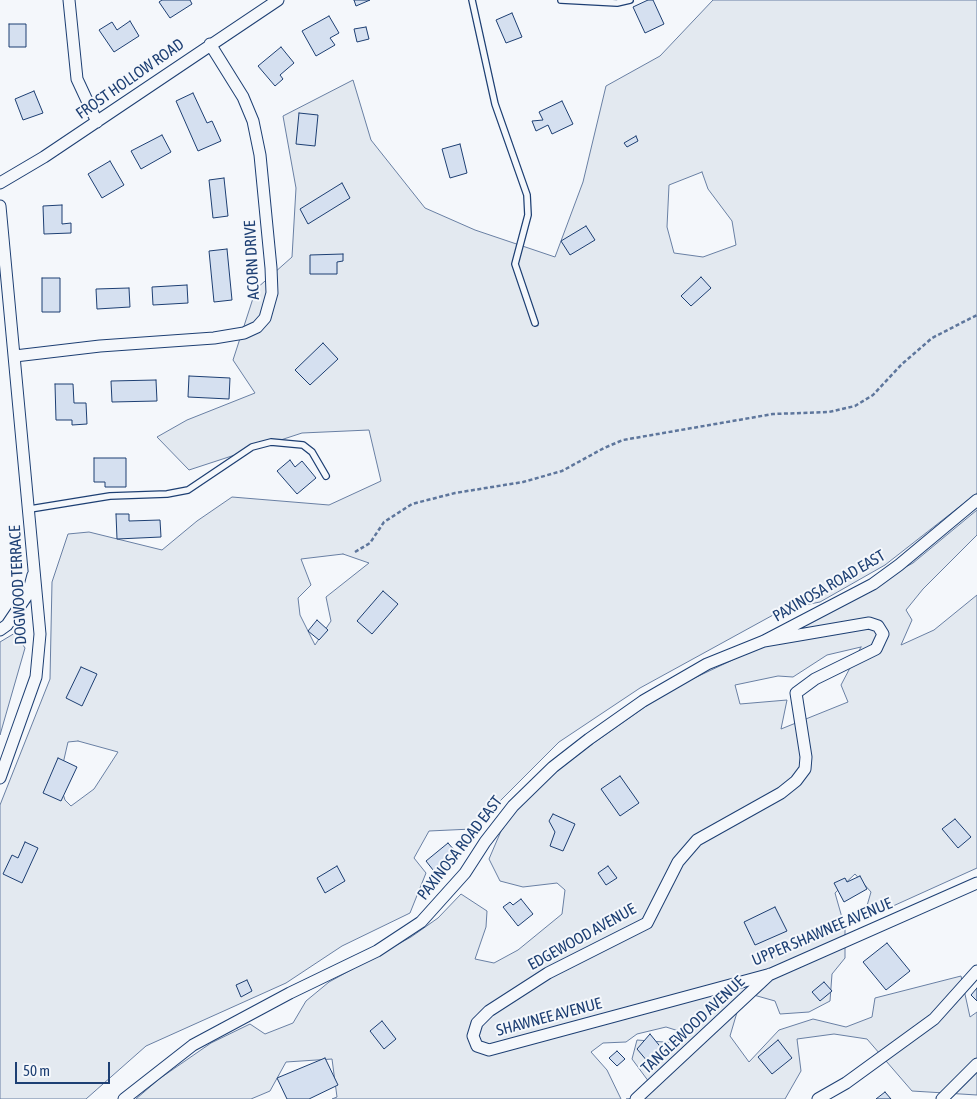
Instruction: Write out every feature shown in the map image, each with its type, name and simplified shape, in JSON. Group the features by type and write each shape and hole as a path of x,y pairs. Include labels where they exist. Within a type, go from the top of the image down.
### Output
{"street":[{"path":"69,0 78,80 97,122"},
{"name":"FROST HOLLOW ROAD","path":"0,183 97,122 210,44 278,0"},
{"name":"ACORN DRIVE","path":"15,356 100,346 214,338 244,333 257,327 265,318 270,307 272,293 271,268 260,156 253,121 243,97 210,44"},
{"name":"DOGWOOD TERRACE","path":"0,206 30,509 40,634 36,677 0,778"},
{"name":"PAXINOSA ROAD EAST","path":"124,1099 193,1045 290,993 377,951 421,922 465,873 485,842 513,806 553,767 588,738 642,701 707,664 764,641 873,584 899,565 977,500"},
{"path":"0,630 7,625 28,594 35,567"},
{"name":"PAXINOSA ROAD EAST","path":"764,641 869,623 878,626 883,634 876,649 815,678 796,693 797,708"},
{"name":"EDGEWOOD AVENUE","path":"489,1050 477,1046 473,1036 477,1023 489,1011 548,973 647,923 678,862 697,840 781,793 796,780 805,769 806,757 803,726 797,708"},
{"name":"UPPER SHAWNEE AVENUE","path":"617,1016 771,974 977,883"},
{"path":"818,1099 846,1083 934,1019 977,971"},
{"name":"TANGLEWOOD AVENUE","path":"636,1099 771,974"},
{"name":"SHAWNEE AVENUE","path":"489,1050 617,1016"},
{"path":"942,1099 977,1064"}],"lane":[{"path":"472,0 495,104 527,195 528,215 515,264 535,323"},
{"path":"561,0 617,3 630,0"},
{"path":"30,509 110,496 167,494 188,490 252,447 271,442 303,445 312,452 326,476"}],"path":[{"path":"355,552 370,543 384,522 412,504 454,493 524,482 562,471 623,440 772,414 829,412 855,406 873,395 902,364 932,338 977,315"}],"shaded area":[{"path":"713,0 977,0 977,493 885,565 820,602 784,609 640,688 559,742 472,829 429,831 414,858 426,873 410,913 342,946 286,983 146,1046 86,1099 0,1099 0,805 50,679 52,582 68,534 89,532 162,550 197,521 232,497 329,505 381,481 369,430 302,433 189,470 157,437 187,420 255,393 233,360 256,289 292,257 296,188 283,116 353,80 371,140 425,208 475,230 555,257 583,182 606,86 660,56","holes":["702,172 708,189 732,221 736,245 703,257 674,253 667,227 669,185","343,554 369,563 326,597 331,621 315,645 300,615 298,598 311,585 301,559","78,741 118,752 94,789 71,806 65,800 59,781 68,742"]},
{"path":"977,510 977,535 923,589 906,610 912,620 901,645 934,630 977,595 977,868 882,911 864,916 871,892 855,874 835,893 845,928 845,958 832,974 830,1001 809,1012 780,1014 775,1001 743,992 730,1036 749,1062 779,1030 813,1019 846,1027 872,1017 875,998 961,976 970,1017 977,1012 977,1095 912,1091 867,1039 834,1034 797,1039 801,1071 785,1099 626,1099 642,1097 649,1082 632,1059 637,1040 677,1043 682,1032 666,1027 637,1034 626,1042 603,1043 591,1052 607,1070 621,1099 332,1099 337,1097 332,1059 286,1062 270,1091 251,1099 136,1099 159,1079 211,1043 250,1024 265,1034 293,1023 306,1001 329,982 411,937 438,918 461,894 487,911 486,927 475,959 494,963 518,950 562,914 565,890 557,883 523,887 500,881 489,859 501,831 521,804 552,775 588,747 669,690 762,646 913,563","holes":["861,647 841,685 848,702 781,729 787,700 740,704 735,685 778,676 793,677 827,655"]},
{"path":"15,633 25,648 0,735 0,642"}],"building":[{"path":"162,0 190,0 192,4 170,18 159,2"},
{"path":"354,0 370,0 356,6"},
{"path":"648,0 653,0 664,24 645,33 633,7"},
{"path":"512,13 522,37 506,43 496,20"},
{"path":"329,16 339,33 330,38 335,45 316,56 302,31"},
{"path":"130,21 139,36 114,52 99,30 112,22 117,30"},
{"path":"9,24 26,24 26,47 9,47"},
{"path":"366,27 369,39 357,42 354,29"},
{"path":"281,47 294,63 280,75 283,79 275,86 258,66"},
{"path":"34,91 43,113 23,120 15,99"},
{"path":"193,93 207,123 212,121 221,141 198,151 176,101"},
{"path":"562,101 573,124 552,134 548,125 536,131 532,121 543,120 539,112"},
{"path":"299,113 318,115 315,146 296,144"},
{"path":"162,135 171,152 141,169 131,151"},
{"path":"636,136 638,141 627,147 624,143"},
{"path":"460,144 467,173 450,178 442,149"},
{"path":"110,161 124,185 102,198 88,174"},
{"path":"224,178 228,216 213,218 209,180"},
{"path":"342,183 350,198 308,224 300,209"},
{"path":"62,205 62,224 71,223 71,233 44,234 43,206"},
{"path":"586,226 595,240 570,255 561,241"},
{"path":"227,249 232,300 214,302 209,251"},
{"path":"343,254 343,261 337,262 337,274 310,274 310,255"},
{"path":"701,277 711,288 691,306 681,296"},
{"path":"42,278 60,278 60,312 42,312"},
{"path":"187,285 188,303 153,305 152,287"},
{"path":"129,288 130,307 97,309 96,289"},
{"path":"323,343 338,359 310,385 295,370"},
{"path":"189,376 230,378 229,399 188,397"},
{"path":"156,380 157,401 112,402 111,381"},
{"path":"55,384 73,384 74,403 86,403 87,424 72,425 72,420 56,420"},
{"path":"94,458 126,458 126,487 105,487 105,482 94,482"},
{"path":"290,460 295,467 302,461 316,478 297,494 277,471"},
{"path":"116,514 129,514 129,521 160,520 161,537 117,539"},
{"path":"383,591 398,604 372,634 357,621"},
{"path":"317,620 328,630 319,640 308,631"},
{"path":"81,667 97,674 82,706 66,698"},
{"path":"58,758 77,767 61,801 43,793"},
{"path":"620,776 639,803 620,816 601,789"},
{"path":"553,814 575,824 563,851 550,846 555,832 549,821"},
{"path":"955,819 971,837 958,848 942,829"},
{"path":"25,842 38,848 22,883 3,874 12,855 18,858"},
{"path":"448,843 455,851 447,857 452,863 437,875 426,861"},
{"path":"337,866 345,881 325,893 317,878"},
{"path":"608,866 617,878 606,885 598,873"},
{"path":"860,876 867,889 844,902 834,883 845,878 847,882"},
{"path":"521,899 533,914 518,926 503,907 510,902 513,905"},
{"path":"775,907 787,931 755,945 744,922"},
{"path":"887,943 910,971 886,990 863,962"},
{"path":"247,980 252,991 241,997 236,985"},
{"path":"824,982 832,991 820,1001 812,992"},
{"path":"977,988 977,1001 971,995"},
{"path":"382,1021 396,1039 384,1049 370,1031"},
{"path":"650,1034 663,1050 648,1062 637,1049"},
{"path":"778,1040 792,1058 772,1074 758,1057"},
{"path":"617,1051 625,1059 617,1066 609,1058"},
{"path":"325,1058 338,1085 309,1099 287,1099 277,1078"},
{"path":"885,1092 891,1099 876,1099"}]}
